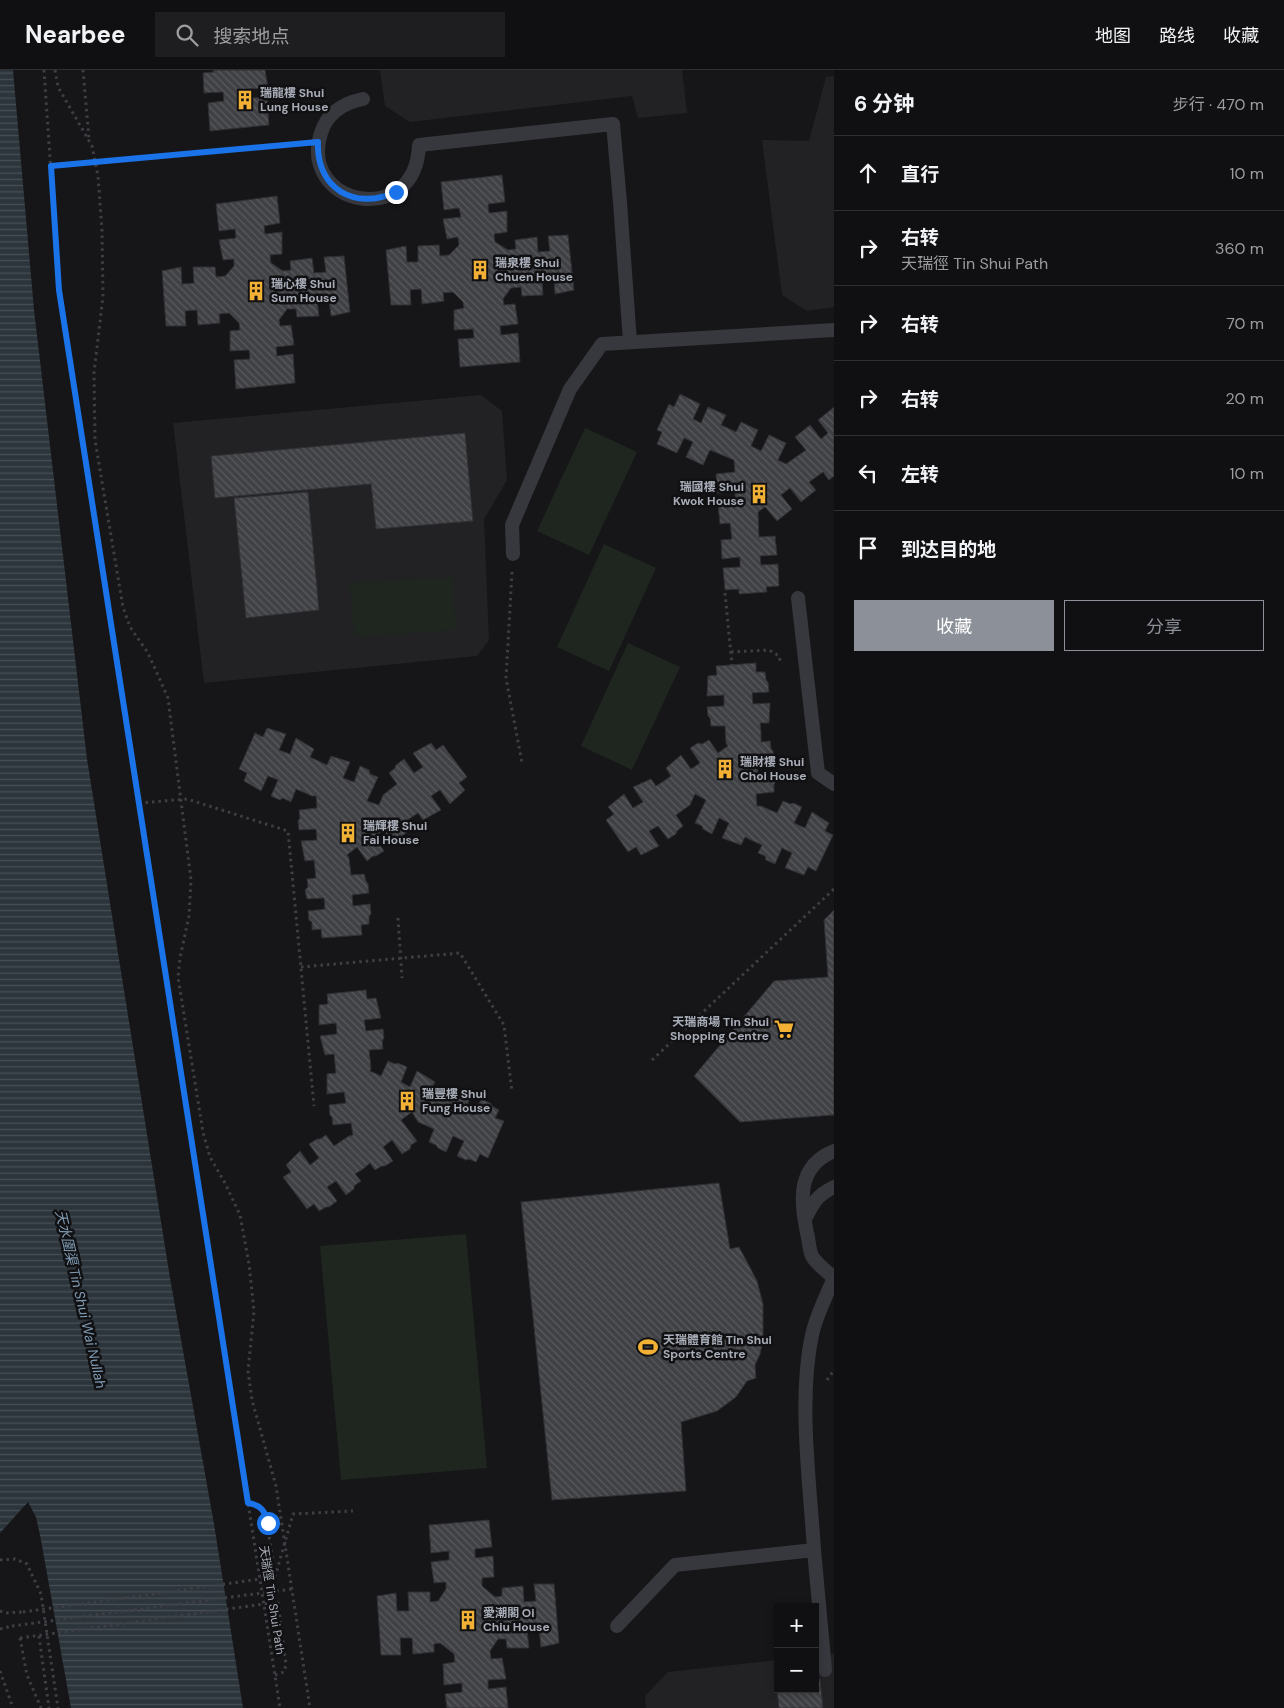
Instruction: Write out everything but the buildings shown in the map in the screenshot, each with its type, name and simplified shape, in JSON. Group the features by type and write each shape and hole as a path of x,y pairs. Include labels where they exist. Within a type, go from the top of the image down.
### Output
{"lane":[{"path":"363,99 346,104 337,110 322,128 318,142 318,152 320,163 326,176 335,187 345,194 356,198 371,200 396,192 406,184 416,166 419,145 612,124 620,202 630,342"},
{"path":"513,554 512,525 570,389 602,344 834,330"},
{"path":"798,598 818,773 834,784"},
{"path":"825,1670 806,1430 806,1366 812,1333 834,1278 812,1256 802,1194 808,1172 823,1155 834,1151"},
{"path":"805,1220 812,1204 822,1193 834,1187"},
{"path":"617,1626 675,1565 814,1550"}],"path":[{"name":"天瑞徑 Tin Shui Path","path":"44,70 59,290 280,1708"},
{"path":"55,70 58,87 92,146 95,163 102,230 103,296 94,374 95,440 122,607 130,627 148,653 168,698 191,880 189,916 178,976 203,1132 210,1157 225,1183 240,1216 249,1264 254,1311 248,1371 252,1400 276,1486 310,1708"},
{"path":"83,70 89,142"},
{"path":"51,166 318,142"},
{"path":"513,554 506,678 522,763"},
{"path":"725,594 732,665"},
{"path":"731,652 769,650 778,656 781,664"},
{"path":"139,803 186,799 288,830 314,1106"},
{"path":"652,1060 834,889"},
{"path":"398,918 402,978"},
{"path":"301,967 460,953 504,1025 512,1092"},
{"path":"826,1381 834,1370"},
{"path":"248,1503 258,1505 265,1512 275,1577"},
{"path":"275,1577 293,1514 353,1511"},
{"path":"0,1560 15,1559 27,1564 41,1594 58,1708"},
{"path":"0,1610 6,1613 23,1612 275,1577"},
{"path":"0,1629 292,1589"},
{"path":"41,1708 27,1675 20,1638 278,1602 286,1665 284,1672 275,1675"},
{"path":"39,1636 49,1708"},
{"path":"0,1671 13,1708"}],"shaded area":[{"path":"380,70 682,70 687,113 638,118 632,96 410,122 385,106"},
{"path":"834,76 834,307 807,311 782,295 762,140 809,141 826,77"},
{"path":"481,395 502,411 507,480 484,519 489,640 477,656 204,683 173,423"},
{"path":"585,428 637,452 589,555 537,531"},
{"path":"604,544 656,568 609,671 557,647"},
{"path":"453,577 456,630 354,637 350,583"},
{"path":"628,643 680,667 632,770 581,746"},
{"path":"466,1234 487,1468 341,1480 320,1246"},
{"path":"834,1654 834,1708 646,1708 645,1696 668,1672 774,1660 774,1693 819,1693 819,1656"}],"water":[{"name":"天水圍渠 Tin Shui Wai Nullah","path":"0,70 13,70 34,310 87,759 170,1278 214,1524 243,1708 71,1708 41,1540 36,1517 28,1502 0,1533"}],"place":[{"name":"瑞龍樓 Shui Lung House","path":"245,100"},
{"name":"瑞泉樓 Shui Chuen House","path":"480,270"},
{"name":"瑞心樓 Shui Sum House","path":"256,291"},
{"name":"瑞國樓 Shui Kwok House","path":"759,494"},
{"name":"瑞財樓 Shui Choi House","path":"725,769"},
{"name":"瑞輝樓 Shui Fai House","path":"348,833"},
{"name":"天瑞商場 Tin Shui Shopping Centre","path":"784,1029"},
{"name":"瑞豐樓 Shui Fung House","path":"407,1101"},
{"name":"天瑞體育館 Tin Shui Sports Centre","path":"648,1347"},
{"name":"愛潮閣 Oi Chiu House","path":"468,1620"}],"route":[{"path":"268,1523 262,1508 256,1504 248,1503 59,290 51,166 318,142 320,163 326,176 335,187 345,194 371,200 396,192"}]}
